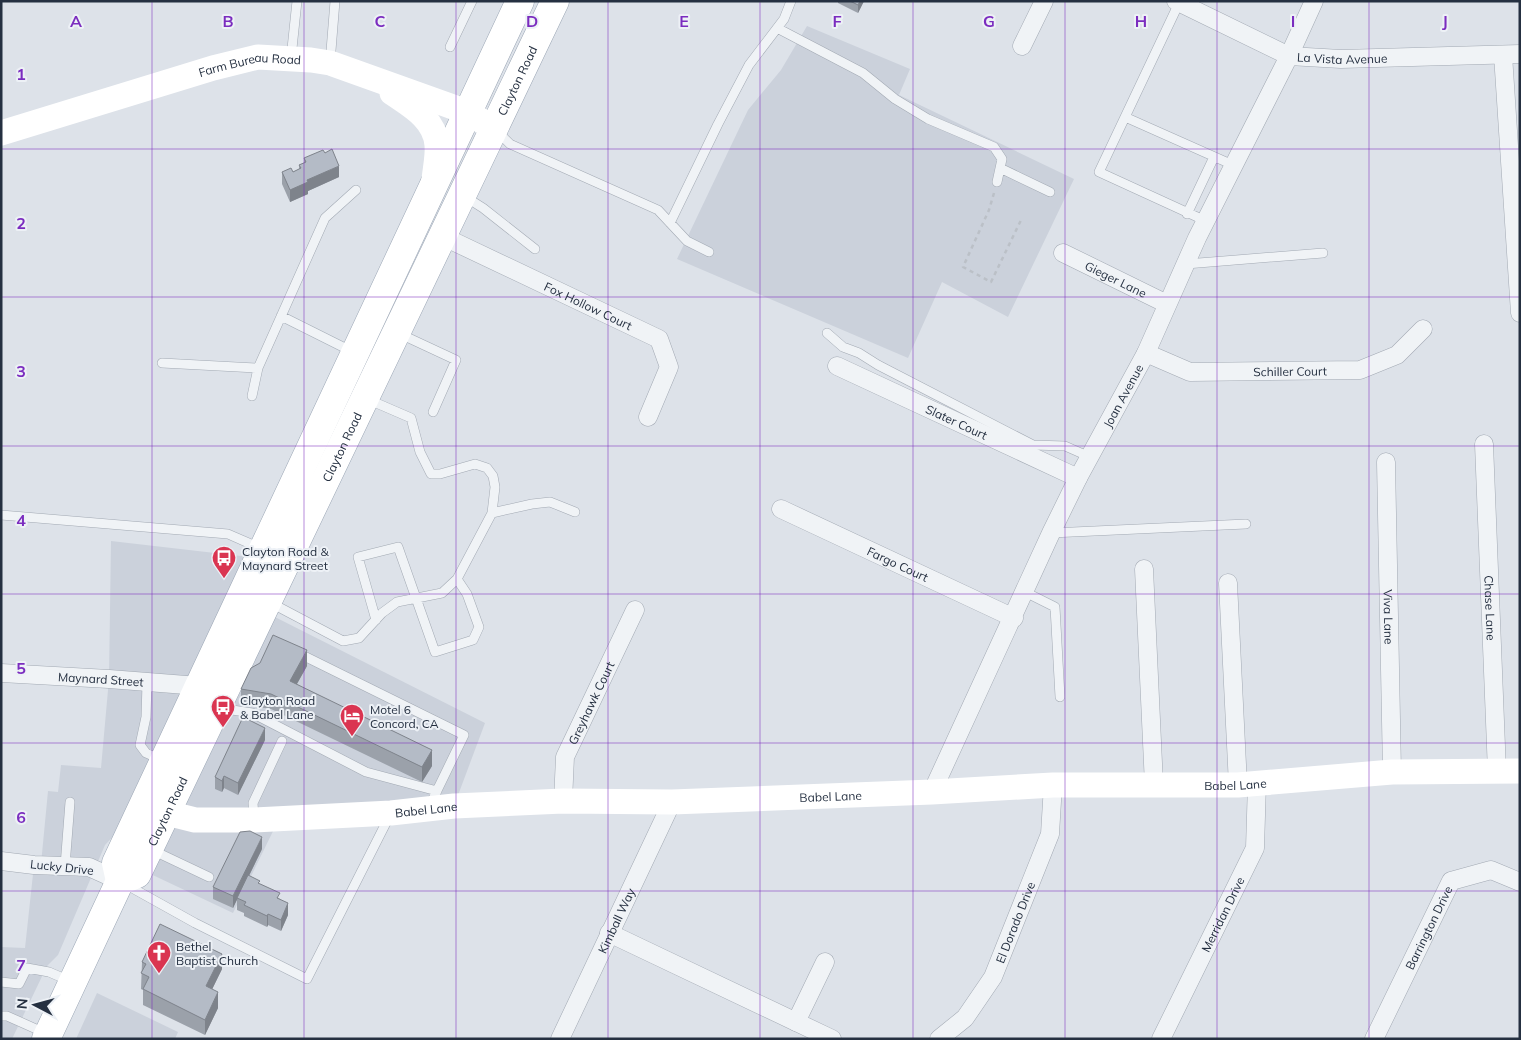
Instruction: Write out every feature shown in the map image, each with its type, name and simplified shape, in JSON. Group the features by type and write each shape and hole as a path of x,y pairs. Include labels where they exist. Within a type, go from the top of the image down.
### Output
{"main road":[{"name":"Clayton Road","path":"120,881 137,874 150,849 164,761 520,1"},
{"name":"Clayton Road","path":"47,1036 120,881 116,863 156,808 217,708 258,633 267,602 555,1"}],"street":[{"path":"1022,46 1044,1"},
{"name":"Joan Avenue","path":"932,792 1014,618 1051,533 1078,478 1146,353 1206,221 1289,56 1314,1"},
{"name":"La Vista Avenue","path":"1177,2 1289,56 1341,59 1515,52"},
{"path":"1515,52 1520,313"},
{"name":"Farm Bureau Road","path":"1,133 212,68 258,57 330,63 467,112 493,128"},
{"path":"365,75 410,105 431,124 437,144 434,183"},
{"name":"Fox Hollow Court","path":"442,236 659,339 670,367 648,417"},
{"name":"Gieger Lane","path":"1063,253 1168,304"},
{"name":"Schiller Court","path":"1146,353 1190,372 1360,370 1397,355 1423,329"},
{"name":"Slater Court","path":"837,366 1078,478"},
{"name":"Chase Lane","path":"1484,444 1508,772"},
{"name":"Viva Lane","path":"1386,462 1392,772"},
{"name":"Fargo Court","path":"781,509 1014,618"},
{"path":"1144,568 1154,785"},
{"path":"1228,583 1248,784"},
{"name":"Greyhawk Court","path":"563,801 565,757 635,610"},
{"name":"Maynard Street","path":"1,673 199,686"},
{"name":"Babel Lane","path":"156,808 195,820 254,820 391,813 432,800 454,806 563,801 672,802 932,792 1053,785 1248,784 1392,772 1508,772"},
{"name":"Merridan Drive","path":"1161,1039 1255,848 1248,784"},
{"name":"El Dorado Drive","path":"938,1039 965,1018 993,978 1050,834 1053,785"},
{"name":"Kimball Way","path":"560,1039 672,802"},
{"name":"Lucky Drive","path":"1,860 34,865 89,868 120,881"},
{"name":"Barrington Drive","path":"1374,1039 1451,881 1492,870 1520,882"},
{"path":"610,933 832,1039"},
{"path":"796,1022 825,962"}],"lane":[{"path":"291,59 297,1"},
{"path":"330,63 335,1"},
{"path":"450,47 472,1"},
{"path":"670,223 749,65 784,19 791,1"},
{"path":"1177,2 1099,172 1187,214 1206,221"},
{"path":"777,28 863,72 895,99 928,119 994,147 1002,159 997,182"},
{"path":"1125,117 1233,165"},
{"path":"493,128 510,144 658,210 687,241 709,252"},
{"path":"1187,214 1214,157"},
{"path":"1000,168 1050,192"},
{"path":"252,396 258,368 324,218 356,190"},
{"path":"462,194 535,249"},
{"path":"1186,264 1322,252"},
{"path":"281,316 354,352"},
{"path":"396,332 456,360 433,412"},
{"path":"827,333 843,347 859,353 878,365 1033,445 1065,446 1090,457"},
{"path":"162,363 258,368"},
{"path":"267,602 343,641 359,638 397,602 442,593 457,579 492,513 493,476 487,468 475,464 440,474 431,474 420,452 411,418 364,398"},
{"path":"492,513 550,502 574,512"},
{"path":"1,515 228,534 263,550"},
{"path":"1051,533 1246,524"},
{"path":"376,620 358,557 398,547 435,652 474,640 478,627 467,594 457,579"},
{"path":"1025,592 1055,607 1060,697"},
{"path":"217,708 252,713 366,772 432,800 464,735 288,648"},
{"path":"147,683 146,717 140,745 146,753 164,761"},
{"path":"254,820 254,803 282,741"},
{"path":"65,866 70,802"},
{"path":"120,881 203,927 307,979 391,813"},
{"path":"150,849 209,877"},
{"path":"1,982 19,984 27,968 49,972 72,982"},
{"path":"1,1016 7,1016 47,1036"}],"path":[{"path":"997,182 989,210 963,267 991,282 1022,218"}],"shaded area":[{"path":"807,26 910,69 899,95 1074,179 1008,317 942,282 908,358 677,259 748,110 781,70"},
{"path":"111,541 259,558 145,803 105,845 58,955 47,966 12,1039 1,1039 1,947 25,948 34,865 41,864 48,791 58,792 61,765 101,768 109,679"},
{"path":"263,611 485,723 454,806 279,819 233,913 140,869"},
{"path":"97,993 178,1032 175,1039 76,1039"}],"building":[{"path":"850,1 860,1 858,5"},
{"path":"332,149 339,166 307,180 308,182 290,190 282,172 291,168 293,172 301,168 299,165 306,162 304,158 323,150 325,153"},
{"path":"273,635 307,650 290,681 432,750 422,767 271,694 241,689 251,668 260,663"},
{"path":"243,717 265,728 238,783 224,776 222,781 215,777"},
{"path":"250,831 262,837 233,896 213,887 240,832"},
{"path":"248,875 260,881 258,883 280,893 277,898 288,903 281,920 268,914 267,916 244,905 246,902 237,898"},
{"path":"160,924 222,954 206,986 218,992 205,1020 143,989 149,977 141,973 146,964 142,962"}],"place":[{"name":"Clayton Road & Maynard Street","path":"224,579"},
{"name":"Clayton Road & Babel Lane","path":"223,728"},
{"name":"Motel 6 Concord, CA","path":"352,737"},
{"name":"Bethel Baptist Church","path":"159,974"}]}
